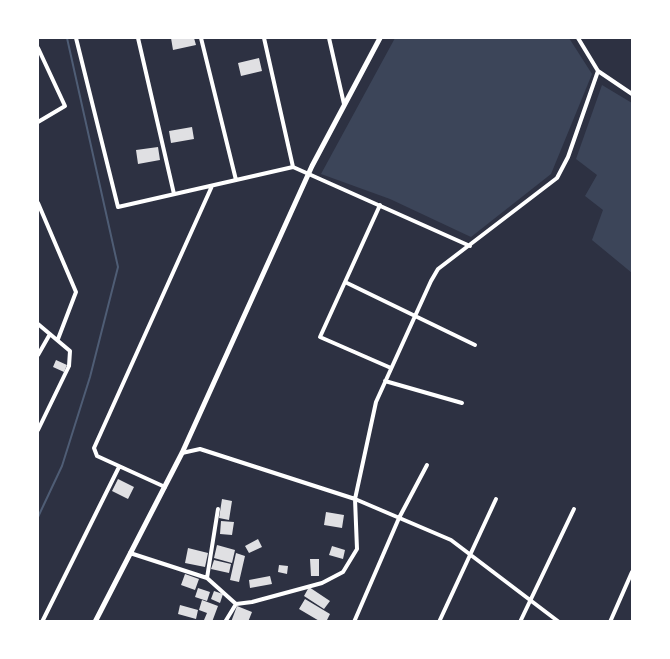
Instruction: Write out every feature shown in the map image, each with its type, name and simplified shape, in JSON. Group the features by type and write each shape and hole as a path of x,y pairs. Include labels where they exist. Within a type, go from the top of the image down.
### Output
{"street":[{"path":"76,38 118,207 293,168 471,246"},
{"path":"138,38 174,194"},
{"path":"201,38 236,180"},
{"path":"264,38 293,168"},
{"path":"328,38 344,106"},
{"path":"95,621 182,453 308,176 380,38"},
{"path":"578,38 598,71 633,94"},
{"path":"38,48 65,106 38,122"},
{"path":"130,553 207,578 236,604 252,602 322,583 343,572 357,549 355,499 376,402 438,269 557,178 568,157 598,71"},
{"path":"165,487 97,456 94,448 212,186"},
{"path":"38,203 76,292 58,339"},
{"path":"380,205 320,337 391,368"},
{"path":"345,282 475,345"},
{"path":"38,324 70,351 69,366 38,430"},
{"path":"38,355 50,334"},
{"path":"385,381 462,403"},
{"path":"182,453 200,449 355,499 451,540 559,621"},
{"path":"354,621 399,518 427,465"},
{"path":"42,621 119,467"},
{"path":"439,621 496,499"},
{"path":"520,621 574,509"},
{"path":"207,578 218,510"},
{"path":"610,621 633,572"},
{"path":"225,621 236,604"}],"shaded area":[{"path":"395,38 569,38 592,74 551,174 471,237 390,199 321,174"},
{"path":"602,85 632,103 632,273 592,240 603,210 585,196 597,175 576,159"}],"building":[{"path":"171,38 194,38 196,45 173,50"},
{"path":"259,58 262,71 241,76 238,63"},
{"path":"192,127 194,139 171,143 169,131"},
{"path":"158,147 160,160 138,164 136,150"},
{"path":"56,360 67,365 64,372 53,367"},
{"path":"118,479 134,487 128,499 112,491"},
{"path":"222,499 232,501 229,520 219,518"},
{"path":"326,512 344,515 342,528 324,525"},
{"path":"221,521 234,522 232,535 220,534"},
{"path":"258,539 262,547 249,553 245,546"},
{"path":"217,545 235,550 232,563 214,558"},
{"path":"332,546 345,550 343,559 329,555"},
{"path":"188,548 208,553 205,567 185,563"},
{"path":"236,553 245,556 239,582 230,580"},
{"path":"310,559 319,559 319,576 311,576"},
{"path":"214,560 231,564 229,573 211,569"},
{"path":"279,565 288,566 287,574 278,572"},
{"path":"185,574 199,579 195,590 181,585"},
{"path":"270,576 272,584 250,588 249,580"},
{"path":"309,587 330,601 324,609 304,596"},
{"path":"198,588 210,592 207,601 195,597"},
{"path":"214,591 223,594 220,603 211,599"},
{"path":"305,599 330,614 326,622 321,622 299,609"},
{"path":"202,600 218,606 212,622 204,620 207,613 199,610"},
{"path":"180,605 198,610 196,619 178,614"},
{"path":"237,606 252,612 248,622 231,622"}],"waterway":[{"path":"38,517 62,466 90,377 118,267 67,38"}]}
